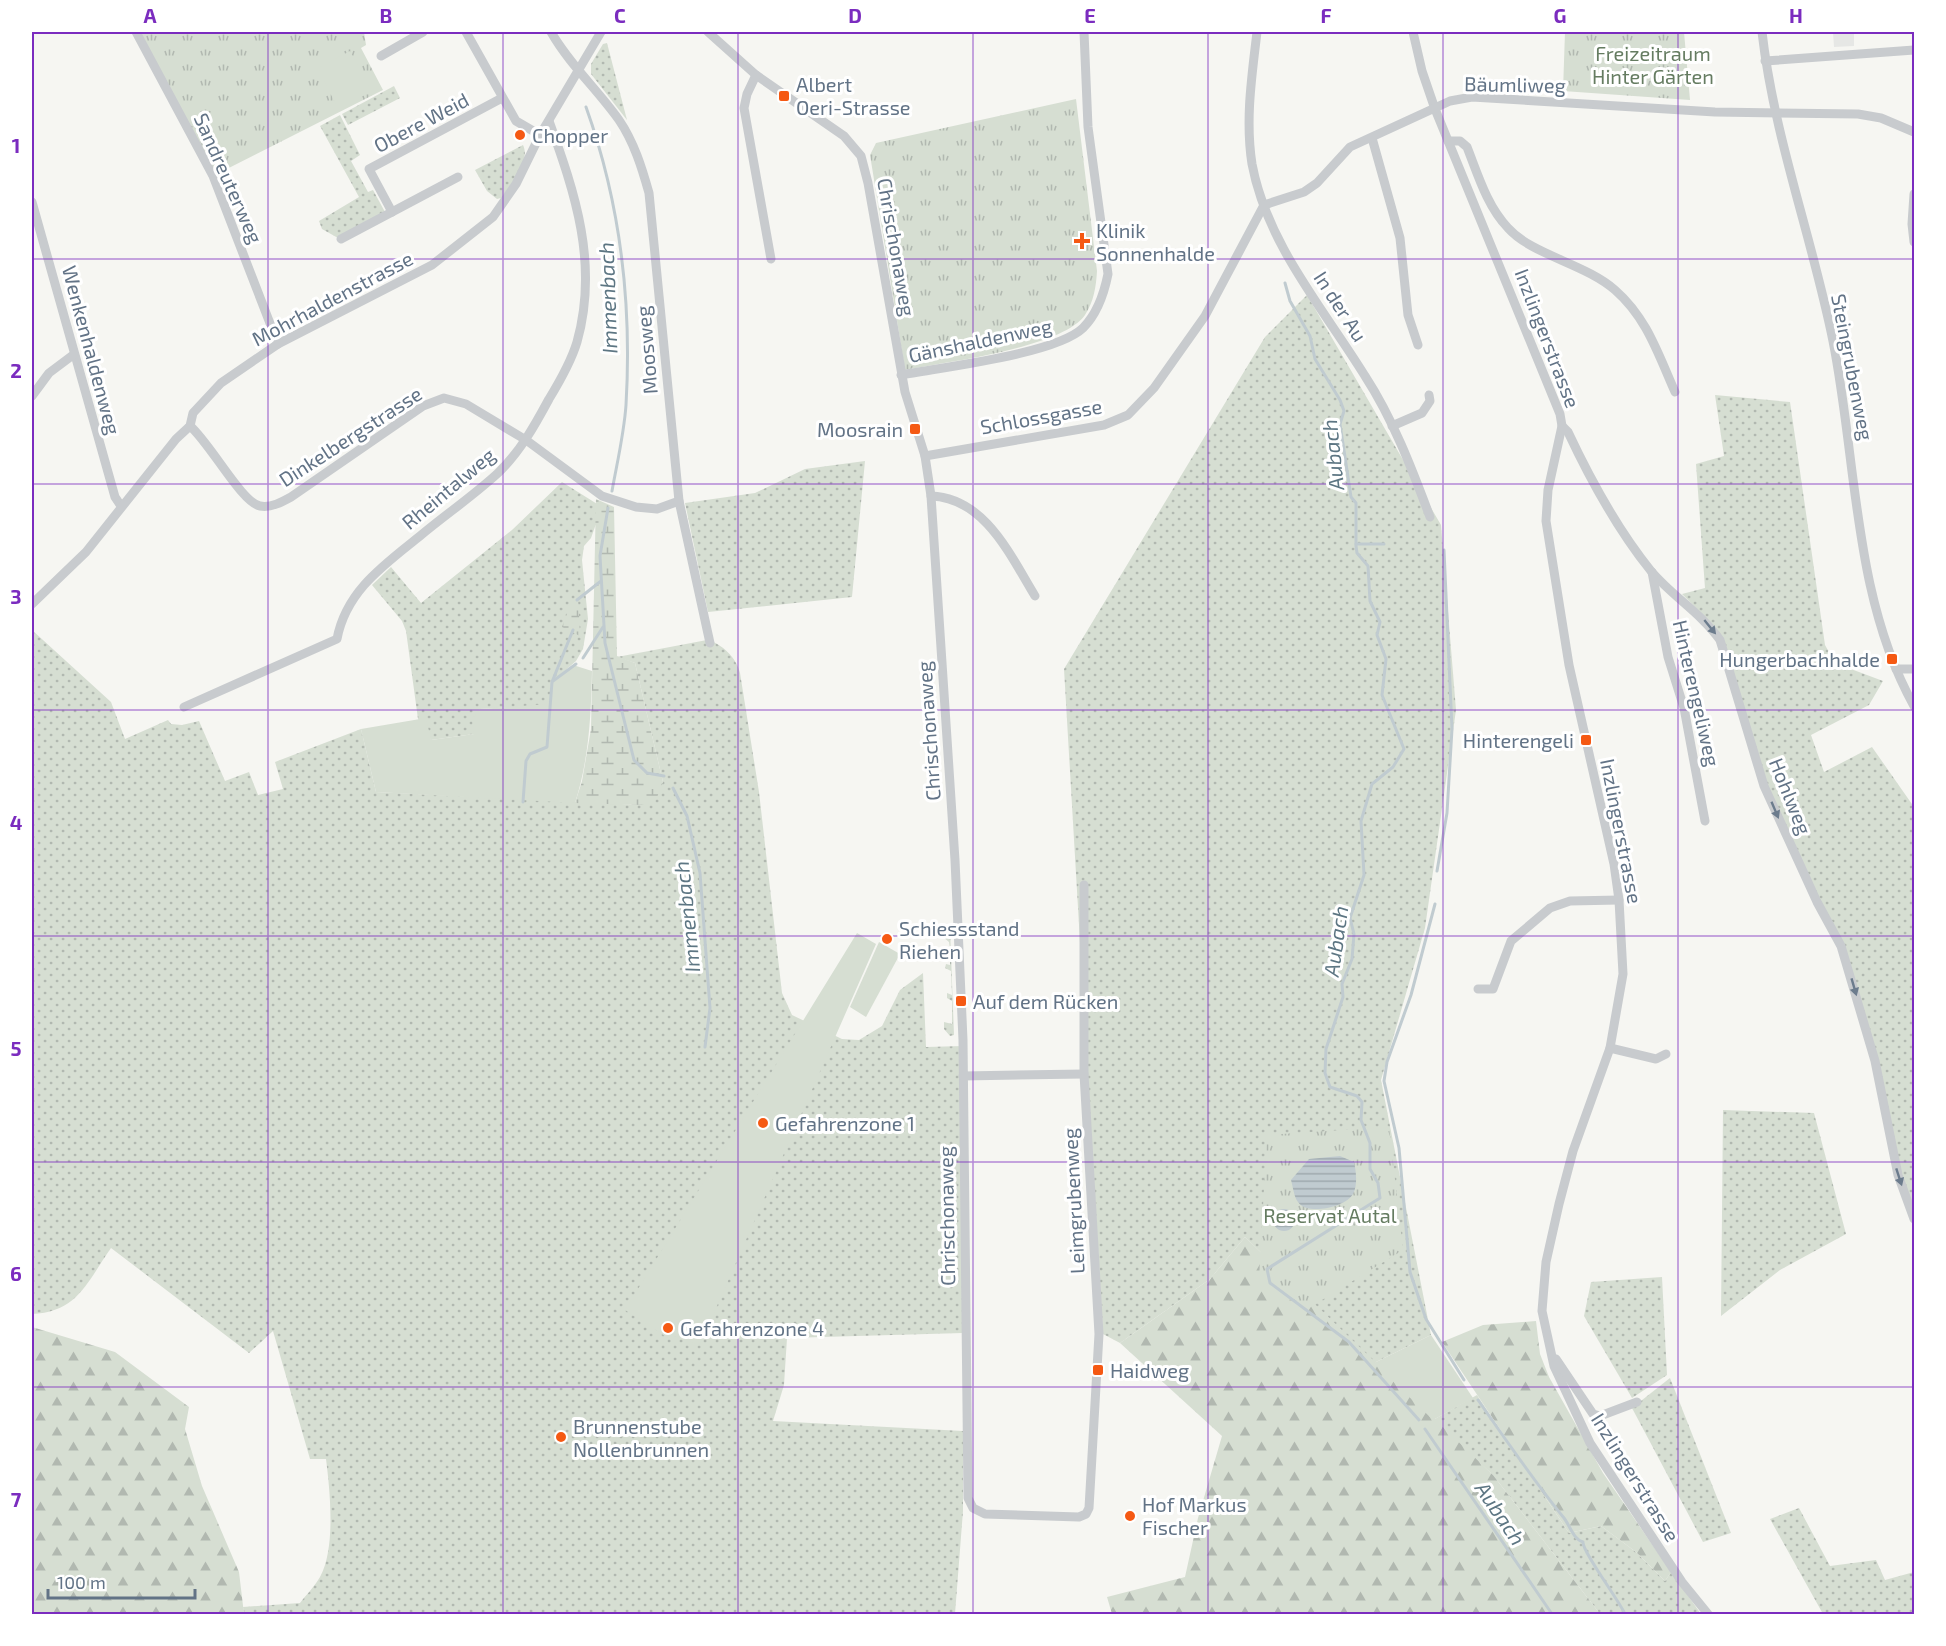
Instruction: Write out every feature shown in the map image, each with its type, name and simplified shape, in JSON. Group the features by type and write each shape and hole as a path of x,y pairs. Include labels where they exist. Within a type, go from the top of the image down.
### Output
{"street":[{"name":"Sandreuterweg","path":"136,32 213,176 278,345"},
{"path":"381,56 423,32"},
{"path":"466,32 516,121 540,135"},
{"name":"Moosweg","path":"551,32 577,72 619,121 634,146 649,193 679,501 711,643"},
{"name":"Mohrhaldenstrasse","path":"32,604 86,552 176,439 190,426 193,413 221,383 278,345 432,265 461,245 493,217 516,183 540,135 601,32"},
{"name":"Chrischonaweg","path":"708,32 756,75 844,136 861,156 867,177 908,407 925,456 931,496 956,867 963,1076 968,1498 973,1508"},
{"name":"Gänshaldenweg","path":"902,375 1049,346 1083,328 1094,314 1105,292 1108,274 1089,127 1084,32"},
{"name":"In der Au","path":"1257,32 1249,136 1252,165 1264,206 1288,258 1367,378 1408,459 1430,517"},
{"name":"Inzlingerstrasse","path":"1413,32 1422,71 1435,109 1557,401 1562,426 1548,490 1546,521 1548,544 1569,665 1606,827 1619,900 1623,974 1610,1048 1573,1151 1554,1224 1542,1290 1545,1332 1554,1366 1590,1443 1682,1582 1708,1614"},
{"name":"Steingrubenweg","path":"1762,32 1775,113 1832,338 1844,401 1874,603 1896,669 1914,706"},
{"path":"1765,61 1914,50"},
{"path":"756,75 747,94 744,108 771,259"},
{"name":"Bäumliweg","path":"1264,206 1304,192 1317,183 1350,147 1450,101 1472,97 1715,112 1870,116 1881,118 1914,132"},
{"name":"Obere Weid","path":"392,212 369,170 502,98"},
{"name":"Rheintalweg","path":"184,706 337,639 341,618 367,579 498,472 526,440 566,368 577,342 583,308 585,241 580,214 549,121"},
{"path":"1372,138 1400,238 1408,315 1418,345"},
{"path":"1448,141 1460,141 1467,147 1492,208 1509,230 1533,245 1602,280 1629,304 1652,336 1675,392"},
{"path":"341,239 458,177"},
{"path":"1914,194 1912,224 1914,242"},
{"name":"Wenkenhaldenweg","path":"32,202 73,355 115,497 121,506"},
{"name":"Schlossgasse","path":"925,456 1104,425 1128,415 1154,388 1205,316 1264,206"},
{"path":"32,396 50,374 73,355"},
{"path":"1392,426 1422,413 1430,401 1429,395"},
{"name":"Dinkelbergstrasse","path":"190,426 211,448 248,501 260,506 279,504 291,497 423,406 444,398 466,404 526,440 602,496 636,507 657,509 679,501"},
{"name":"Hohlweg","path":"1562,426 1568,432 1599,496 1652,572 1708,623 1720,640 1764,786 1817,902 1841,946 1875,1061 1898,1175 1914,1219"},
{"path":"931,496 945,496 979,513 1006,549 1035,596"},
{"name":"Hinterengeliweg","path":"1652,572 1668,657 1684,708 1705,821"},
{"path":"1896,669 1914,669"},
{"name":"Leimgrubenweg","path":"973,1508 985,1514 1079,1516 1086,1514 1089,1508 1099,1334 1084,1074 1084,885"},
{"path":"1478,988 1493,989 1511,941 1550,908 1570,901 1619,900"},
{"path":"1610,1048 1656,1059 1666,1054"},
{"path":"963,1076 1084,1074"},
{"path":"1557,1359 1593,1414 1600,1416 1637,1402"}],"shaded area":[{"path":"1833,32 1854,32 1854,46 1834,47"},
{"path":"1340,1156 1354,1162 1355,1190 1349,1199 1335,1206 1318,1209 1303,1206 1298,1202 1291,1180 1309,1159"},
{"path":"1284,1209 1294,1216 1295,1220 1288,1230 1284,1231 1274,1224 1273,1220 1280,1210"}],"green space":[{"path":"136,32 364,32 366,45 361,48 383,90 213,176"},
{"name":"Freizeitraum Hinter Gärten","path":"1565,32 1684,32 1690,100 1563,91"},
{"path":"607,43 627,120 591,74 591,64 603,44"},
{"path":"350,51 371,90 337,107 318,68"},
{"path":"394,86 400,98 348,125 342,114"},
{"path":"1076,99 1097,271 1094,294 1085,315 1072,327 1028,345 905,370 870,155 876,143"},
{"path":"340,115 360,155 351,161 368,192 373,190 385,212 338,238 322,229 319,221 359,197 320,126"},
{"path":"523,145 525,152 522,166 501,198 497,199 487,191 475,170"},
{"path":"1307,295 1441,525 1456,710 1425,928 1381,1080 1431,1335 1374,1363 1245,1237 1210,1279 1120,1343 1103,1334 1064,669 1265,337"},
{"path":"1715,395 1790,402 1825,645 1835,663 1883,681 1869,705 1811,735 1824,772 1872,747 1914,807 1914,1212 1901,1174 1848,958 1775,809 1709,621 1682,594 1705,588 1696,464 1724,456"},
{"path":"865,461 852,597 708,612 685,503 755,493 805,469"},
{"path":"562,482 602,507 591,538 584,546 582,560 588,619 583,649 576,661 552,682 549,705 480,709 474,734 431,740 418,719 406,631 402,621 372,585 391,567 421,603 512,530"},
{"path":"596,499 614,507 617,656 635,663 663,782 656,800 642,805 575,803 582,781 591,729"},
{"path":"578,597 580,636 562,627 571,603"},
{"path":"32,630 111,702 125,739 168,720 171,724 182,725 199,721 225,781 249,772 258,795 283,789 275,762 361,729 376,792 642,805 663,782 635,663 617,657 707,640 718,644 728,652 736,662 740,673 759,792 782,993 792,1015 842,1039 859,1040 882,1026 900,990 923,973 926,1047 963,1046 963,1333 787,1338 784,1385 773,1421 963,1431 963,1511 955,1614 244,1614 243,1607 300,1603 320,1577 325,1565 330,1535 326,1459 310,1459 273,1331 249,1353 111,1248 88,1283 71,1301 48,1312 32,1314"},
{"path":"573,665 592,671 586,754 575,803 376,792 361,729 426,718 431,740 474,734 472,719 480,709 548,704 552,683"},
{"path":"950,928 954,1035 950,1036 944,1029 944,1022 952,1024 952,1001 947,998 947,993 952,995 951,971 945,968 946,964 950,965 950,954 945,952 945,947 950,949 949,942 943,937 943,933"},
{"path":"857,933 876,944 702,1340 698,1346 680,1336 668,1338 625,1310"},
{"path":"879,942 900,954 866,1017 850,1007"},
{"path":"1723,1110 1814,1113 1846,1234 1780,1270 1721,1316"},
{"name":"Reservat Autal","path":"1389,1127 1403,1250 1309,1308 1259,1279 1267,1135"},
{"path":"1245,1237 1493,1475 1600,1614 1112,1614 1107,1597 1185,1577 1198,1518 1222,1436 1120,1343 1210,1279"},
{"path":"1662,1277 1667,1375 1632,1398 1584,1316 1591,1282"},
{"path":"1536,1321 1540,1354 1549,1377 1603,1473 1671,1572 1665,1581 1636,1552 1601,1526 1569,1533 1442,1342 1483,1325"},
{"path":"32,1327 115,1352 189,1407 185,1429 202,1486 239,1572 244,1614 32,1614"},
{"path":"1431,1335 1473,1398 1433,1420 1374,1363"},
{"path":"1670,1378 1731,1533 1703,1542 1632,1408"},
{"path":"1477,1395 1569,1533 1601,1526 1636,1552 1665,1581 1671,1572 1701,1614 1600,1614 1493,1475 1433,1420"},
{"path":"1799,1508 1830,1566 1876,1560 1885,1580 1914,1572 1914,1614 1823,1614 1770,1519"}],"waterway":[{"name":"Immenbach","path":"586,107 598,143 615,216 625,291 626,405 612,491"},
{"name":"Aubach","path":"1285,283 1290,301 1310,336 1315,359 1340,400 1344,411 1340,424 1351,497 1356,503 1357,553 1368,566 1370,601 1380,622 1377,635 1386,659 1382,695 1404,749 1393,767 1372,784 1361,821 1364,875 1350,918 1354,934 1352,959 1342,984 1343,997 1326,1049 1325,1073 1330,1087 1357,1096 1362,1102 1361,1120 1370,1143 1370,1169 1378,1183 1380,1198 1267,1269 1270,1283 1349,1342 1419,1420"},
{"name":"Immenbach","path":"608,508 600,556 605,643 634,760 647,773 664,776"},
{"path":"1356,544 1384,544"},
{"name":"Aubach","path":"1437,871 1447,813 1452,729 1444,550"},
{"path":"577,600 601,581"},
{"path":"583,658 603,627"},
{"path":"523,802 526,761 530,754 547,747 552,682 573,630"},
{"path":"553,681 576,664"},
{"name":"Immenbach","path":"673,788 687,816 700,873 710,1008 705,1047"},
{"name":"Aubach","path":"1435,904 1411,995 1387,1062 1384,1081 1399,1148 1410,1272 1426,1319 1464,1380"},
{"name":"Aubach","path":"1478,1400 1575,1536 1583,1542 1588,1555 1625,1614"},
{"name":"Aubach","path":"1425,1429 1552,1614"}],"place":[{"name":"Albert Oeri-Strasse","path":"784,96"},
{"name":"Chopper","path":"520,135"},
{"name":"Klinik Sonnenhalde","path":"1082,241"},
{"name":"Moosrain","path":"915,429"},
{"name":"Hungerbachhalde","path":"1892,659"},
{"name":"Hinterengeli","path":"1586,740"},
{"name":"Schiessstand Riehen","path":"887,939"},
{"name":"Auf dem Rücken","path":"961,1001"},
{"name":"Gefahrenzone 1","path":"763,1123"},
{"name":"Gefahrenzone 4","path":"668,1328"},
{"name":"Haidweg","path":"1098,1370"},
{"name":"Brunnenstube Nollenbrunnen","path":"561,1437"},
{"name":"Hof Markus Fischer","path":"1130,1516"}]}
